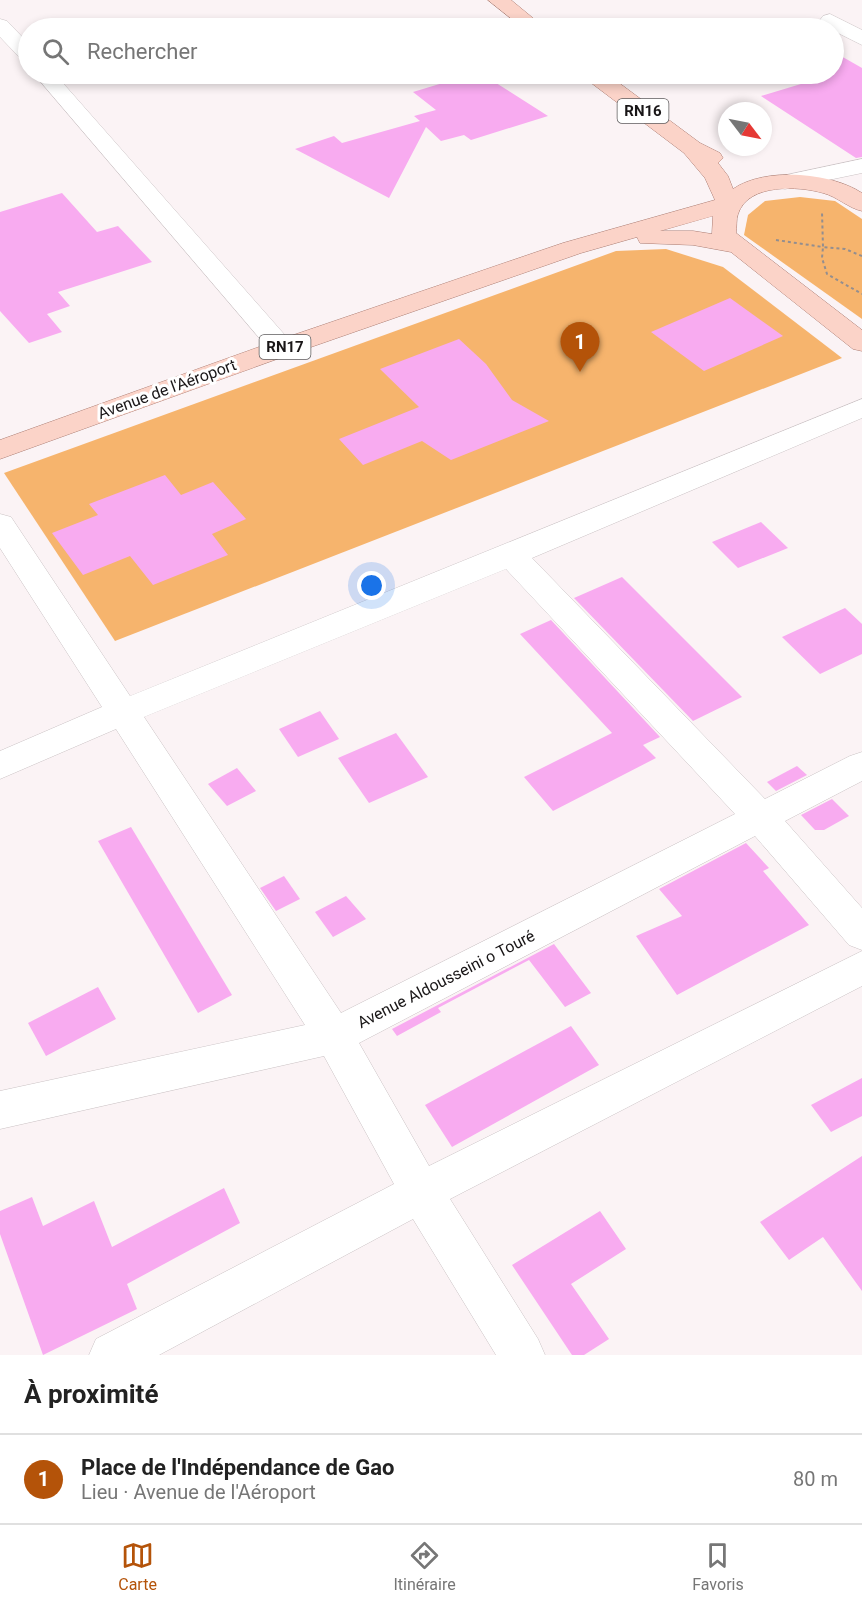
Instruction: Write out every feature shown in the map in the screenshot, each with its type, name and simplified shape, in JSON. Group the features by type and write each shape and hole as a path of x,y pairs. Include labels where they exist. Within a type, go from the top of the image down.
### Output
{"main road":[{"path":"498,0 522,18"},
{"name":"RN16","path":"607,84 692,148 727,166 782,182"},
{"name":"RN16","path":"692,148 716,176 728,204"},
{"path":"854,199 800,182 761,185 743,192 728,204 722,220 724,235 862,343"},
{"name":"RN17","path":"572,248 728,204"},
{"name":"RN17","path":"572,248 645,238 681,238 742,247"},
{"name":"Avenue de l'Aéroport","path":"0,450 282,348 572,248"}],"street":[{"path":"837,18 851,14"},
{"path":"0,25 18,44"},
{"path":"844,28 862,39"},
{"path":"53,84 282,348"},
{"path":"782,182 862,166"},
{"path":"854,199 857,177 862,174"},
{"path":"0,766 123,712 511,555 862,408"},
{"path":"0,524 334,1036 421,1192 522,1355"},
{"path":"511,555 760,817 862,934"},
{"name":"Avenue Aldousseini o Touré","path":"0,1110 334,1036 862,765"},
{"path":"112,1355 421,1192 862,967"}],"path":[{"path":"822,212 822,258 827,274 862,294"},
{"path":"767,239 845,249 862,256"}],"shaded area":[{"path":"800,197 835,201 862,219 862,319 744,235 748,215 765,201"},
{"path":"666,249 723,267 842,358 115,641 4,473 616,251"}],"building":[{"path":"844,58 862,68 862,157 856,158 761,96 801,84 844,84"},
{"path":"439,84 498,84 548,116 471,140 464,135 441,141 426,127 389,198 295,149 334,136 342,143 420,121 414,116 436,110 413,92"},
{"path":"62,193 97,232 118,226 152,262 58,292 70,306 47,314 62,332 29,343 0,311 0,212"},
{"path":"730,298 783,336 704,371 651,332"},
{"path":"459,339 486,364 512,400 549,421 451,460 422,441 363,465 339,439 419,407 380,369"},
{"path":"165,475 181,495 213,482 246,519 212,534 228,555 153,585 130,556 83,575 52,533 98,515 89,504"},
{"path":"761,522 788,548 738,568 712,542"},
{"path":"622,577 742,697 693,721 574,598"},
{"path":"845,608 862,624 862,654 820,674 782,637"},
{"path":"551,620 660,737 643,745 656,758 553,811 524,777 612,733 520,634"},
{"path":"320,711 339,739 298,757 279,729"},
{"path":"396,733 428,777 369,803 338,758"},
{"path":"797,766 807,775 776,791 767,782"},
{"path":"237,768 256,791 227,806 208,784"},
{"path":"832,799 849,816 824,830 815,830 801,815"},
{"path":"131,827 232,995 198,1013 98,841"},
{"path":"746,843 769,868 763,871 809,925 677,995 636,936 682,916 659,889"},
{"path":"284,876 300,899 276,911 260,888"},
{"path":"346,896 366,919 333,937 315,912"},
{"path":"554,944 591,993 565,1007 529,960 438,1008 441,1012 397,1036 392,1029"},
{"path":"98,987 116,1019 46,1056 28,1023"},
{"path":"571,1026 599,1065 452,1147 425,1105"},
{"path":"862,1078 862,1116 831,1132 811,1105"},
{"path":"862,1156 862,1291 823,1237 789,1260 760,1222"},
{"path":"224,1188 240,1223 127,1284 137,1309 43,1355 0,1234 0,1211 32,1197 43,1226 94,1201 112,1247"},
{"path":"600,1211 626,1249 571,1284 609,1339 584,1355 572,1355 512,1265"}],"place":[{"name":"Place de l'Indépendance de Gao","path":"580,372"}]}
